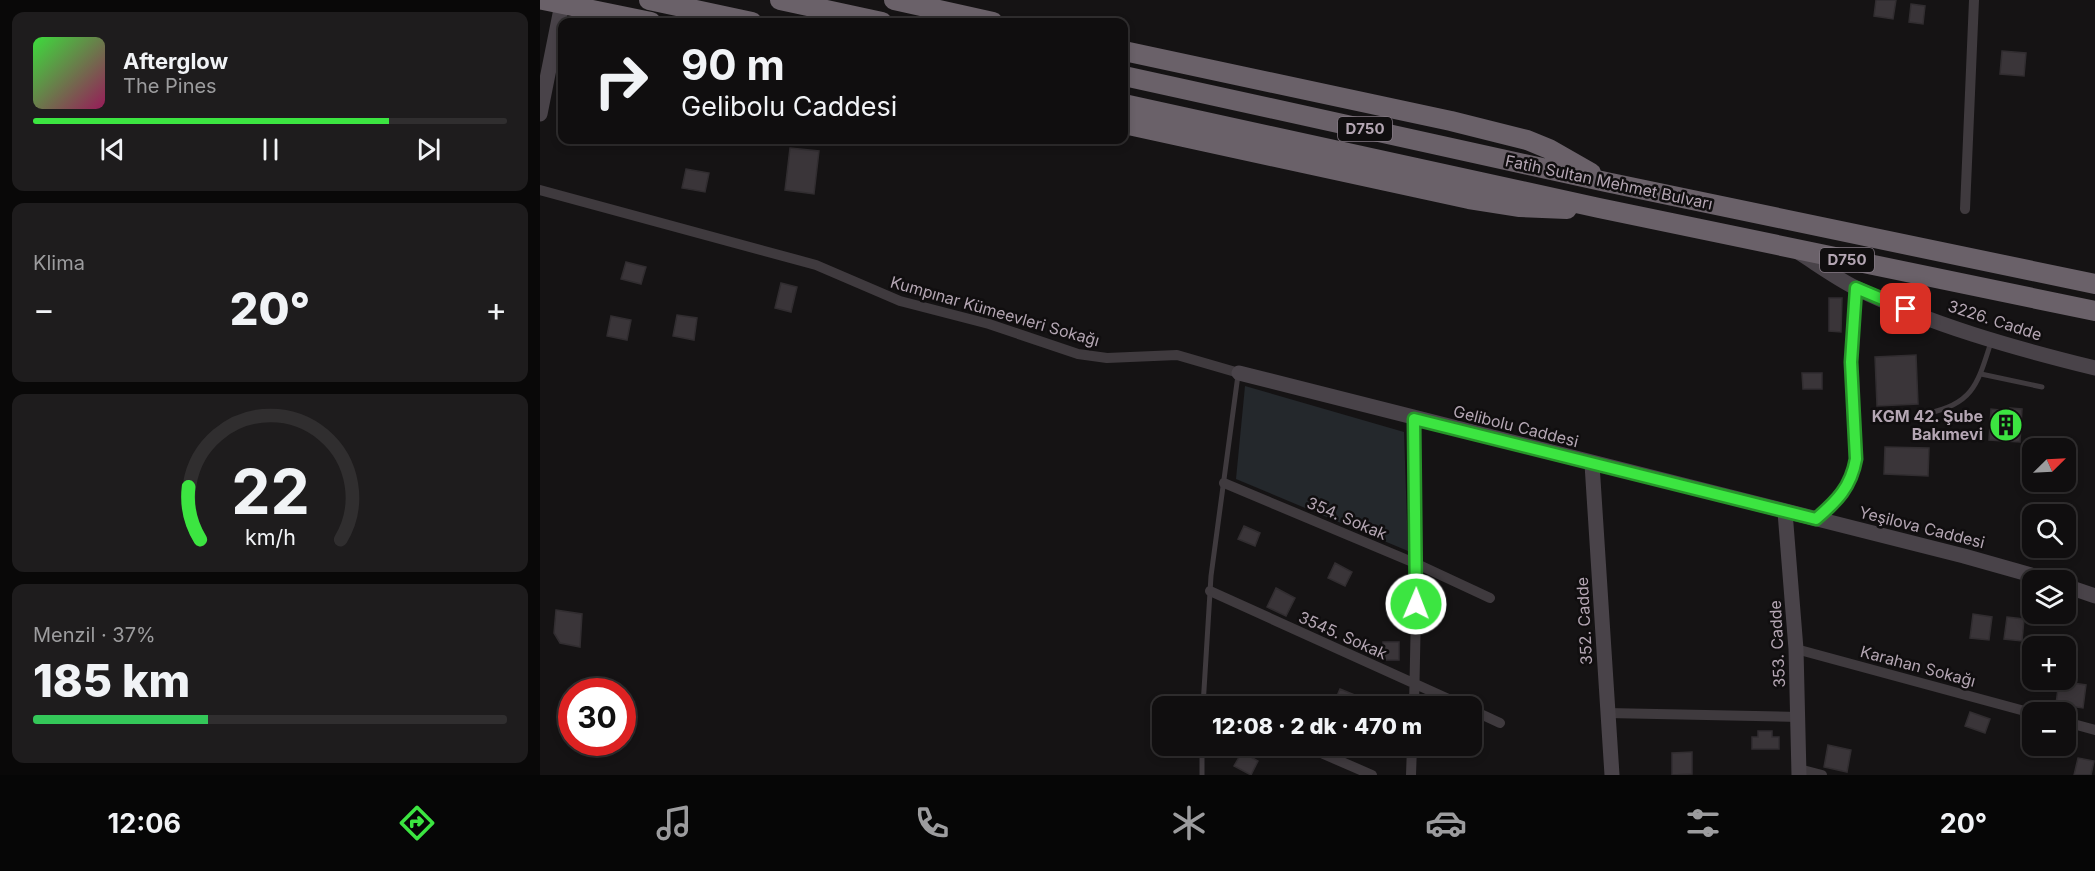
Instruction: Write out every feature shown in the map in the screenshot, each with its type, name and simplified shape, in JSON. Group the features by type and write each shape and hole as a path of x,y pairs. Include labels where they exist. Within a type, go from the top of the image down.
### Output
{"highway":[{"path":"649,0 733,18"},
{"path":"780,0 863,18"},
{"path":"894,0 975,18"},
{"path":"553,1 632,18"},
{"path":"1128,52 1418,113 1527,140 1549,149 1606,182"},
{"name":"Fatih Sultan Mehmet Bulvarı","path":"1128,77 1606,182 2095,284"},
{"name":"Fatih Sultan Mehmet Bulvarı","path":"1128,105 1599,208 2095,311"},
{"path":"1128,125 1469,199 1547,210 1599,208"}],"street":[{"path":"540,114 553,1 584,0"},
{"path":"1965,209 1974,0"},
{"name":"Kumpınar Kümeevleri Sokağı","path":"540,190 816,265 900,301 997,327 1078,354 1107,358 1177,356 1239,373"},
{"name":"3226. Cadde","path":"1791,248 1856,288 1992,341 2095,368"},
{"name":"Gelibolu Caddesi","path":"1239,373 1785,512"},
{"path":"1414,419 1417,564 1414,696"},
{"name":"352. Cadde","path":"1592,464 1612,775"},
{"name":"354. Sokak","path":"1224,483 1417,564 1490,598"},
{"name":"Yeşilova Caddesi","path":"1785,512 2022,572"},
{"name":"353. Cadde","path":"1785,512 1796,649 1799,772"},
{"path":"2076,589 2095,596"},
{"name":"3545. Sokak","path":"1210,591 1441,696"},
{"name":"Karahan Sokağı","path":"1796,649 2022,710"},
{"path":"1607,713 1799,717"},
{"path":"1482,715 1500,723"},
{"path":"2076,725 2095,730"},
{"path":"1328,756 1372,775"},
{"path":"1410,775 1411,756"},
{"path":"1799,772 1822,775"}],"lane":[{"path":"1816,519 1845,491 1856,459 1852,329 1856,288"},
{"path":"1928,413 1957,405 1974,387 1992,341"},
{"path":"1203,696 1210,591 1239,373"},
{"path":"1981,374 2042,387"},
{"path":"1202,756 1202,775"}],"shaded area":[{"path":"1245,386 1404,432 1408,551 1236,479"}],"building":[{"path":"1876,0 1896,0 1893,19 1874,16"},
{"path":"1911,4 1925,6 1923,24 1909,22"},
{"path":"2002,51 2026,53 2024,76 2000,74"},
{"path":"790,148 819,151 814,194 785,190"},
{"path":"686,169 709,173 705,192 682,188"},
{"path":"626,262 646,267 641,284 621,279"},
{"path":"781,283 797,287 791,312 775,308"},
{"path":"1829,298 1842,298 1841,332 1829,331"},
{"path":"677,315 697,318 694,340 673,336"},
{"path":"611,316 631,320 627,340 607,336"},
{"path":"1916,355 1918,404 1877,406 1875,357"},
{"path":"1802,373 1822,373 1822,389 1803,389"},
{"name":"KGM 42. Şube Bakımevi","path":"2010,408 2022,409 2020,442 1989,440 1991,409 2010,411"},
{"path":"1885,447 1929,448 1928,476 1884,474"},
{"path":"1244,526 1260,533 1255,546 1238,539"},
{"path":"1335,563 1352,572 1345,586 1328,578"},
{"path":"1276,588 1295,598 1286,616 1267,607"},
{"path":"556,610 582,614 580,647 560,643 554,633"},
{"path":"1973,614 1992,617 1989,640 1970,638"},
{"path":"2007,617 2022,619 2022,641 2004,639"},
{"path":"1383,642 1399,642 1399,660 1383,660"},
{"path":"2076,684 2086,685 2083,708 2076,707 2076,702 2056,702 2058,690 2076,690"},
{"path":"1340,689 1357,696 1337,696"},
{"path":"1970,712 1990,719 1985,733 1965,726"},
{"path":"1758,731 1772,731 1772,737 1779,737 1779,749 1752,749 1752,737 1758,737"},
{"path":"1828,745 1851,750 1847,772 1824,767"},
{"path":"1692,752 1692,774 1672,775 1672,753"},
{"path":"1240,756 1249,756 1258,761 1251,775 1234,766"},
{"path":"2078,758 2094,761 2091,775 2074,775"}],"place":[{"name":"KGM 42. Şube Bakımevi","path":"2006,425"}],"route":[{"path":"1416,604 1414,419 1816,519 1837,502 1845,491 1851,481 1856,459 1851,362 1856,288 1906,309"}]}
